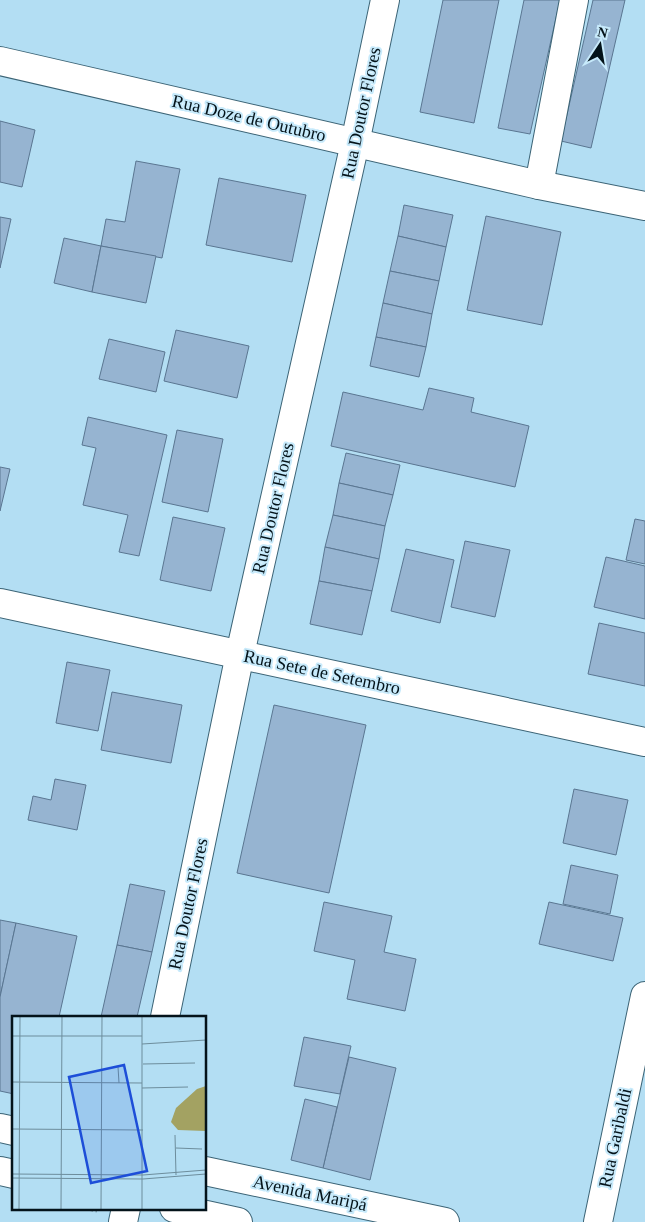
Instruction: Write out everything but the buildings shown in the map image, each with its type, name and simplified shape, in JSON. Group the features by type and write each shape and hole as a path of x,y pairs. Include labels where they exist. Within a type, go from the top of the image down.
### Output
{"street":[{"name":"Rua Doutor Flores","path":"165,1016 240,654 355,143 385,0"},
{"path":"539,185 574,0"},
{"name":"Rua Doze de Outubro","path":"0,61 539,185 645,206"},
{"name":"Rua Sete de Setembro","path":"0,602 645,742"},
{"name":"Rua Garibaldi","path":"598,1222 645,996"},
{"name":"Avenida Maripá","path":"206,1171 445,1222"},
{"path":"183,1210 238,1222"}]}
